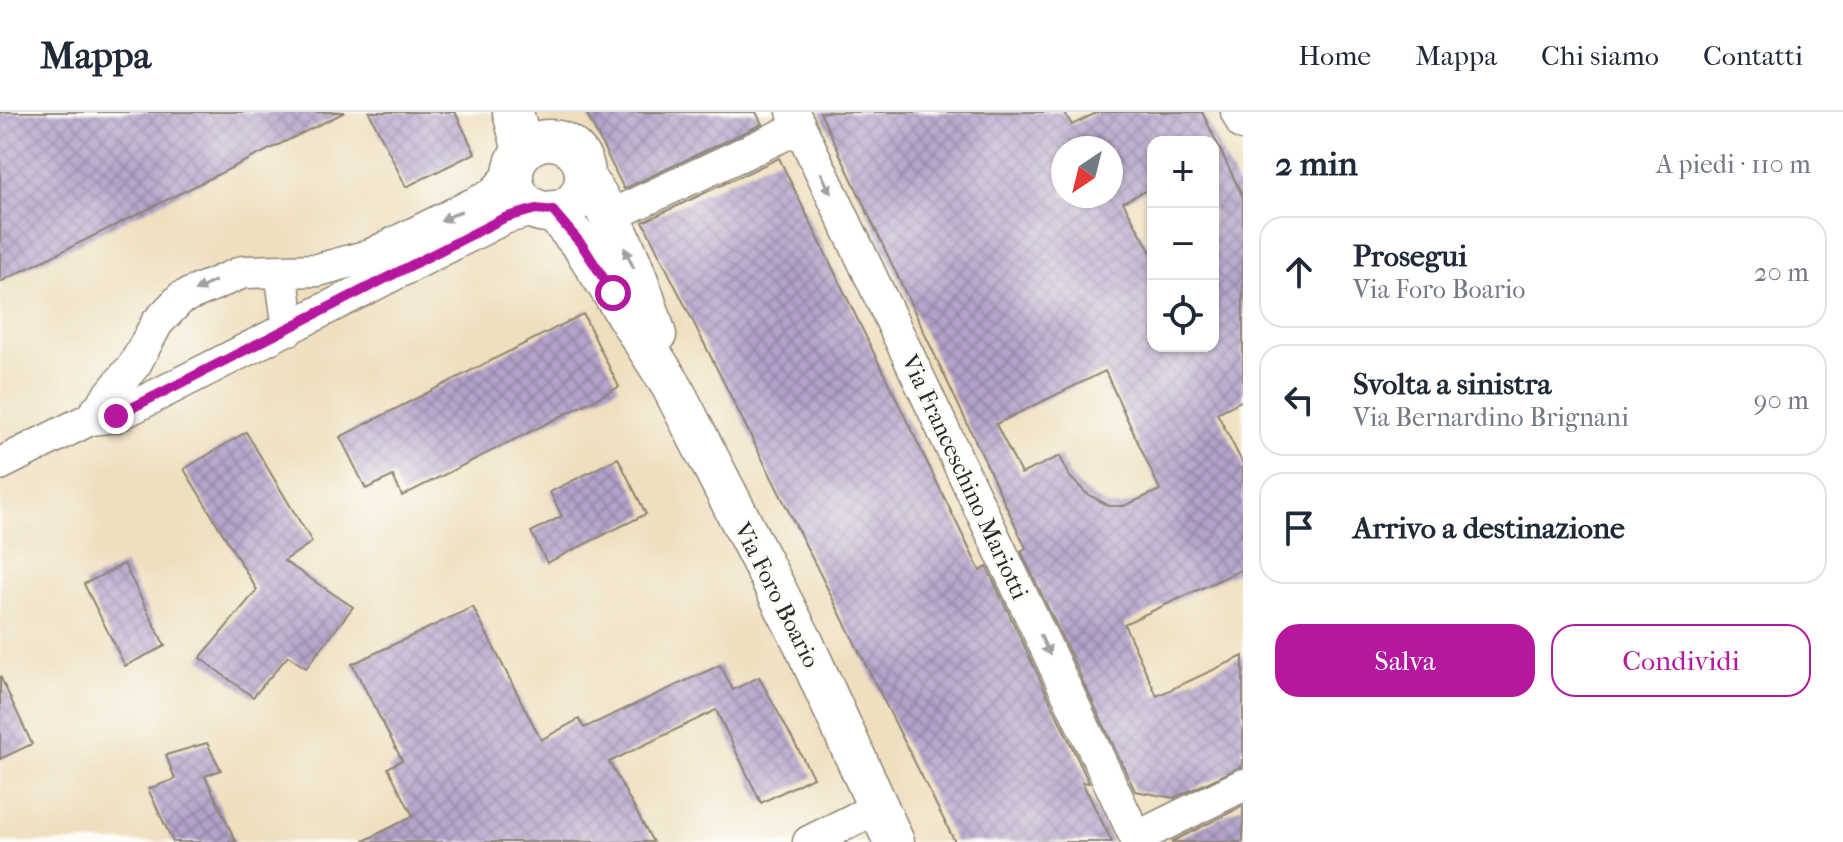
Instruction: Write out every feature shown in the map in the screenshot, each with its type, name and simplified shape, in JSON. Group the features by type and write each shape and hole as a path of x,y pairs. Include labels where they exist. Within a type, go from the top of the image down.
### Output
{"street":[{"name":"Via Foro Boario","path":"513,112 518,194 544,210 582,245 671,385 803,642 885,825 809,842"},
{"path":"1237,112 1243,124"},
{"path":"610,216 796,120"},
{"name":"Via Franceschino Mariotti","path":"796,120 1137,840"},
{"name":"Via Foro Boario","path":"518,161 555,128 580,158 585,178 610,216 639,280 671,385"},
{"path":"0,464 90,419 116,416 289,329 492,195 518,161"},
{"path":"90,419 135,364 157,323 181,298 243,272 376,269 504,218 544,210 577,198 585,178"},
{"path":"281,271 289,329"},
{"path":"150,338 183,382"},
{"path":"1137,840 1243,785"}],"building":[{"path":"0,112 345,112 0,282"},
{"path":"369,112 455,112 475,153 406,187"},
{"path":"586,112 756,112 762,124 624,189"},
{"path":"820,112 1064,112 1072,125 1098,112 1202,112 1214,136 1147,136 1147,190 1123,202 1147,245 1147,352 1219,352 1219,147 1243,197 1243,400 1217,413 1243,464 1243,569 1124,624 1157,696 1243,656 1243,766 1174,798 1135,791 1021,551 1026,548","holes":["1105,371 1160,490 1124,506 1109,506 1087,494 1070,477 1060,456 1021,474 996,424"]},
{"path":"779,158 980,571 987,567 1089,783 1082,782 1112,842 955,842 643,222"},
{"path":"583,314 619,387 402,496 393,476 366,489 340,437"},
{"path":"246,432 312,542 284,561 353,607 306,668 288,656 253,697 200,658 257,590 184,469"},
{"path":"618,458 646,514 547,563 531,532 562,516 550,492"},
{"path":"124,564 165,646 125,666 84,584"},
{"path":"473,607 541,740 579,719 584,728 720,665 733,690 759,677 813,777 761,803 716,710 609,762 653,842 362,842 413,816 388,768 402,760 352,664"},
{"path":"0,676 32,744 0,759"},
{"path":"207,743 221,770 205,776 236,842 173,842 148,789 175,779 166,755"},
{"path":"1243,806 1243,842 1171,842"}],"route":[{"path":"116,416 504,218 536,209 553,211 582,245 613,293"}]}
